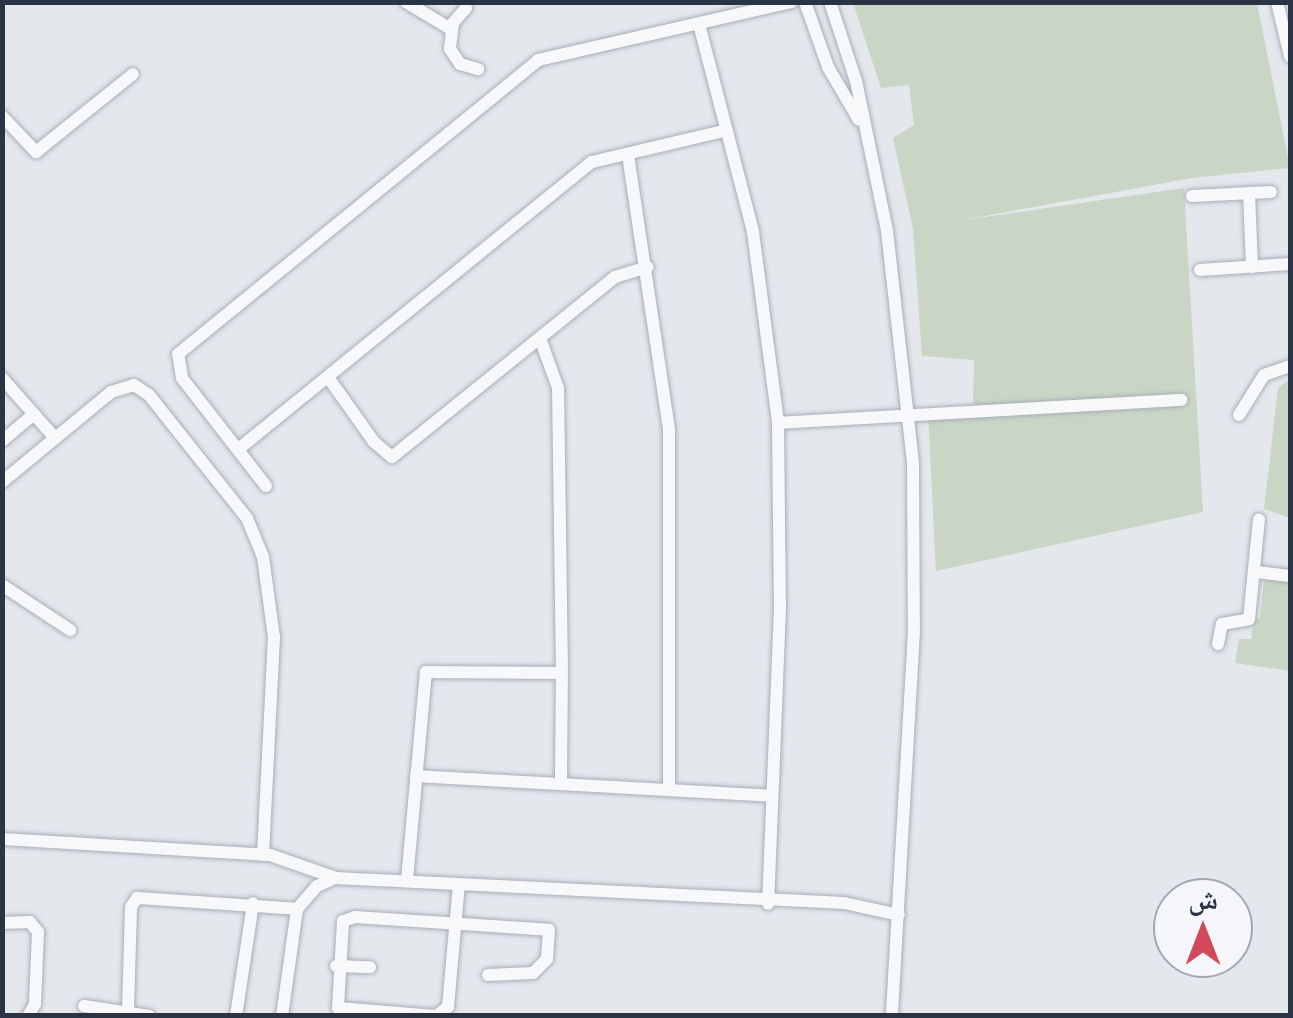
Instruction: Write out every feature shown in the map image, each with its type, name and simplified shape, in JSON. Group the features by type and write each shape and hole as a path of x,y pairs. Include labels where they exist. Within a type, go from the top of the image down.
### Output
{"street":[{"path":"406,2 450,30"},
{"path":"266,486 242,447 182,378 178,354 538,60 791,2"},
{"path":"805,2 828,67 868,141"},
{"path":"830,2 868,141 896,281 910,411 916,592 892,1016"},
{"path":"1277,2 1290,56"},
{"path":"466,8 450,30 452,55 478,69"},
{"path":"699,24 753,232 778,423 780,608 769,796 768,904"},
{"path":"2,116 36,152 133,74"},
{"path":"242,447 330,380 592,162 724,131"},
{"path":"628,155 648,267 669,430 669,786"},
{"path":"1192,196 1272,192"},
{"path":"1249,193 1252,267"},
{"path":"1200,270 1290,264"},
{"path":"330,380 374,442 392,456 541,341 615,277 648,267"},
{"path":"541,341 558,388 561,780"},
{"path":"1239,415 1264,374 1290,366"},
{"path":"2,378 55,438"},
{"path":"2,482 116,388 140,387 252,527 263,557 274,651 263,854"},
{"path":"778,423 910,411 1181,400"},
{"path":"2,441 34,414"},
{"path":"1218,644 1222,624 1248,622 1257,572 1259,519"},
{"path":"1257,572 1290,576"},
{"path":"2,585 70,630"},
{"path":"408,880 426,672 562,673"},
{"path":"416,776 669,786 769,796"},
{"path":"2,839 263,854 336,878 768,904 844,903 898,915"},
{"path":"282,1016 297,909 316,886 336,878"},
{"path":"459,884 457,922 448,1008 436,1016 342,1011 334,1001 338,930 346,919 457,922 549,930 548,956 533,973 488,975"},
{"path":"128,1010 134,900 253,903 297,909"},
{"path":"236,1016 253,903"},
{"path":"2,923 30,922 38,932 35,1004 28,1016"},
{"path":"336,966 370,967"},
{"path":"84,1006 149,1016"}],"green space":[{"path":"853,3 1257,3 1290,168 1192,178 958,221 1184,188 1203,512 936,571 928,414 973,406 974,360 922,356 913,229 893,138 914,125 909,85 881,88"},
{"path":"1290,379 1290,518 1264,509 1278,388"},
{"path":"1264,579 1290,582 1290,671 1235,663 1239,639 1251,639 1254,619 1260,618"}]}
